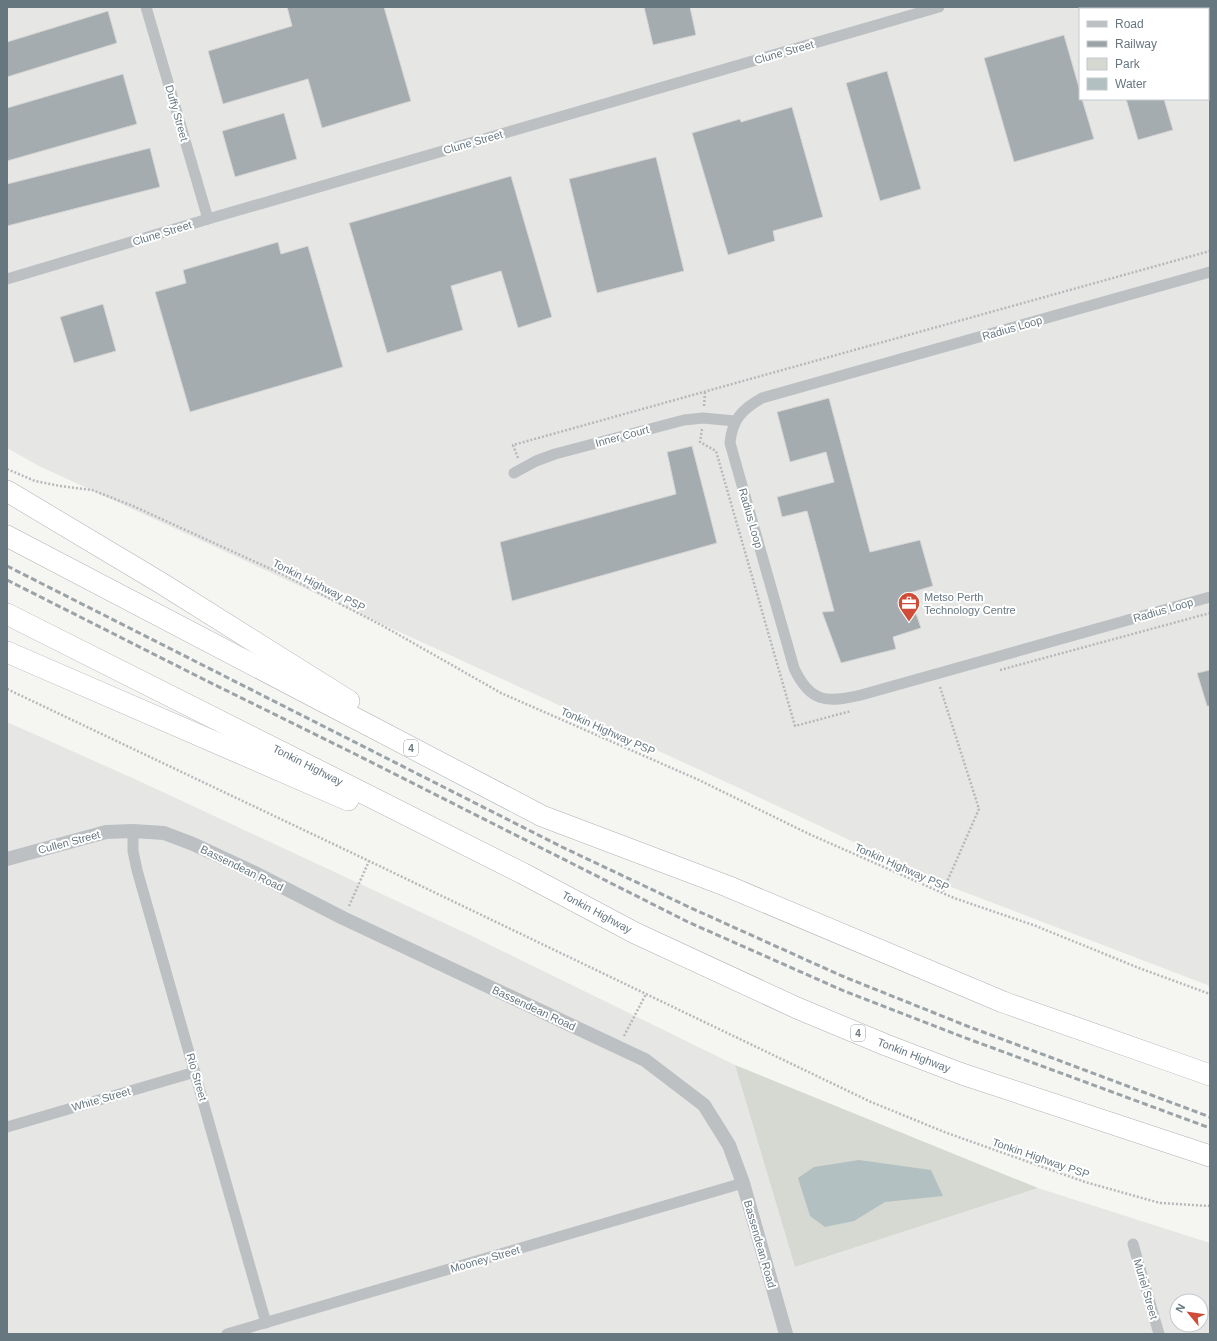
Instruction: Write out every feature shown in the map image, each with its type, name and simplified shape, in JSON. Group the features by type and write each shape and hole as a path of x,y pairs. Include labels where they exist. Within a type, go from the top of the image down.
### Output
{"highway":[{"path":"7,491 161,583 368,713 535,797 727,886"},
{"name":"4","path":"7,536 542,816 727,886 1003,1002 1210,1075"},
{"name":"Tonkin Highway","path":"7,614 522,873 635,933 797,1008 886,1045 962,1074 1210,1156"},
{"path":"7,652 241,754 522,873"}],"street":[{"name":"Duffy Street","path":"146,7 208,219"},
{"name":"Clune Street","path":"7,279 924,9 939,7"},
{"name":"Radius Loop","path":"1210,272 771,395 754,403 744,410 735,421 731,432 730,443 794,668 806,688 822,698 838,700 1210,597"},
{"name":"Inner Court","path":"518,470 556,454 684,420 703,418 735,421"},
{"name":"Cullen Street","path":"7,859 106,832 132,831"},
{"name":"Bassendean Road","path":"132,831 164,833 193,844 253,872 343,918 645,1060 704,1105 729,1145 743,1183 786,1334"},
{"name":"Rio Street","path":"132,831 133,851 137,870 266,1323"},
{"name":"White Street","path":"7,1127 195,1072"},
{"name":"Mooney Street","path":"227,1334 743,1183"},
{"name":"Muriel Street","path":"1133,1244 1159,1334"}],"path":[{"path":"518,470 513,446 1210,251"},
{"path":"700,442 716,451 795,726 856,710"},
{"name":"Tonkin Highway PSP","path":"7,469 35,481 92,490 133,506 284,575 385,627 501,692 699,780 809,834 942,893 1036,926 1139,968 1210,994"},
{"path":"1000,670 1210,613"},
{"path":"942,893 979,809 940,687 947,685"},
{"name":"Tonkin Highway PSP","path":"7,689 870,1102 947,1133 1085,1182 1160,1202 1210,1206"},
{"path":"343,918 369,861"},
{"path":"618,1047 646,994"}],"shaded area":[{"path":"7,7 1210,7 1210,986 938,882 739,788 39,466 7,448"},
{"path":"7,722 137,780 472,936 735,1065 795,1267 1038,1188 1210,1243 1210,1334 7,1334"}],"green space":[{"path":"735,1065 1038,1188 795,1267"}],"water":[{"path":"859,1160 931,1170 943,1196 885,1202 854,1221 825,1227 810,1216 798,1178 814,1167"}],"building":[{"path":"287,7 384,7 411,101 322,128 308,79 223,104 208,51 292,26"},
{"path":"644,7 690,7 696,35 653,45"},
{"path":"108,11 117,43 7,77 7,42"},
{"path":"1064,35 1079,88 1079,100 1082,100 1094,139 1014,162 984,58"},
{"path":"887,71 921,189 880,201 846,83"},
{"path":"123,74 137,124 7,161 7,108"},
{"path":"1126,100 1164,100 1173,130 1138,140"},
{"path":"792,107 823,217 773,231 775,241 728,255 692,133 740,119 741,122"},
{"path":"284,113 297,159 235,177 222,131"},
{"path":"150,148 160,187 7,226 7,184"},
{"path":"656,157 684,271 597,293 569,179"},
{"path":"511,176 552,317 518,328 501,271 451,286 463,330 387,353 349,223"},
{"path":"278,242 281,254 308,246 343,367 190,412 155,292 186,283 183,270"},
{"path":"103,304 116,351 74,363 60,317"},
{"path":"829,398 870,552 920,540 933,586 909,593 921,628 893,637 896,649 841,663 822,612 834,611 807,511 782,517 777,497 834,482 826,452 790,462 777,412"},
{"path":"692,446 717,543 512,601 500,542 676,494 667,452"},
{"path":"1210,670 1210,706 1207,706 1197,673"}],"railway":[{"path":"7,566 562,847 691,908 842,976 967,1026 1210,1117"},
{"path":"7,580 688,922 844,991 963,1037 1210,1128"}],"place":[{"name":"Metso Perth Technology Centre","path":"909,622"}]}
